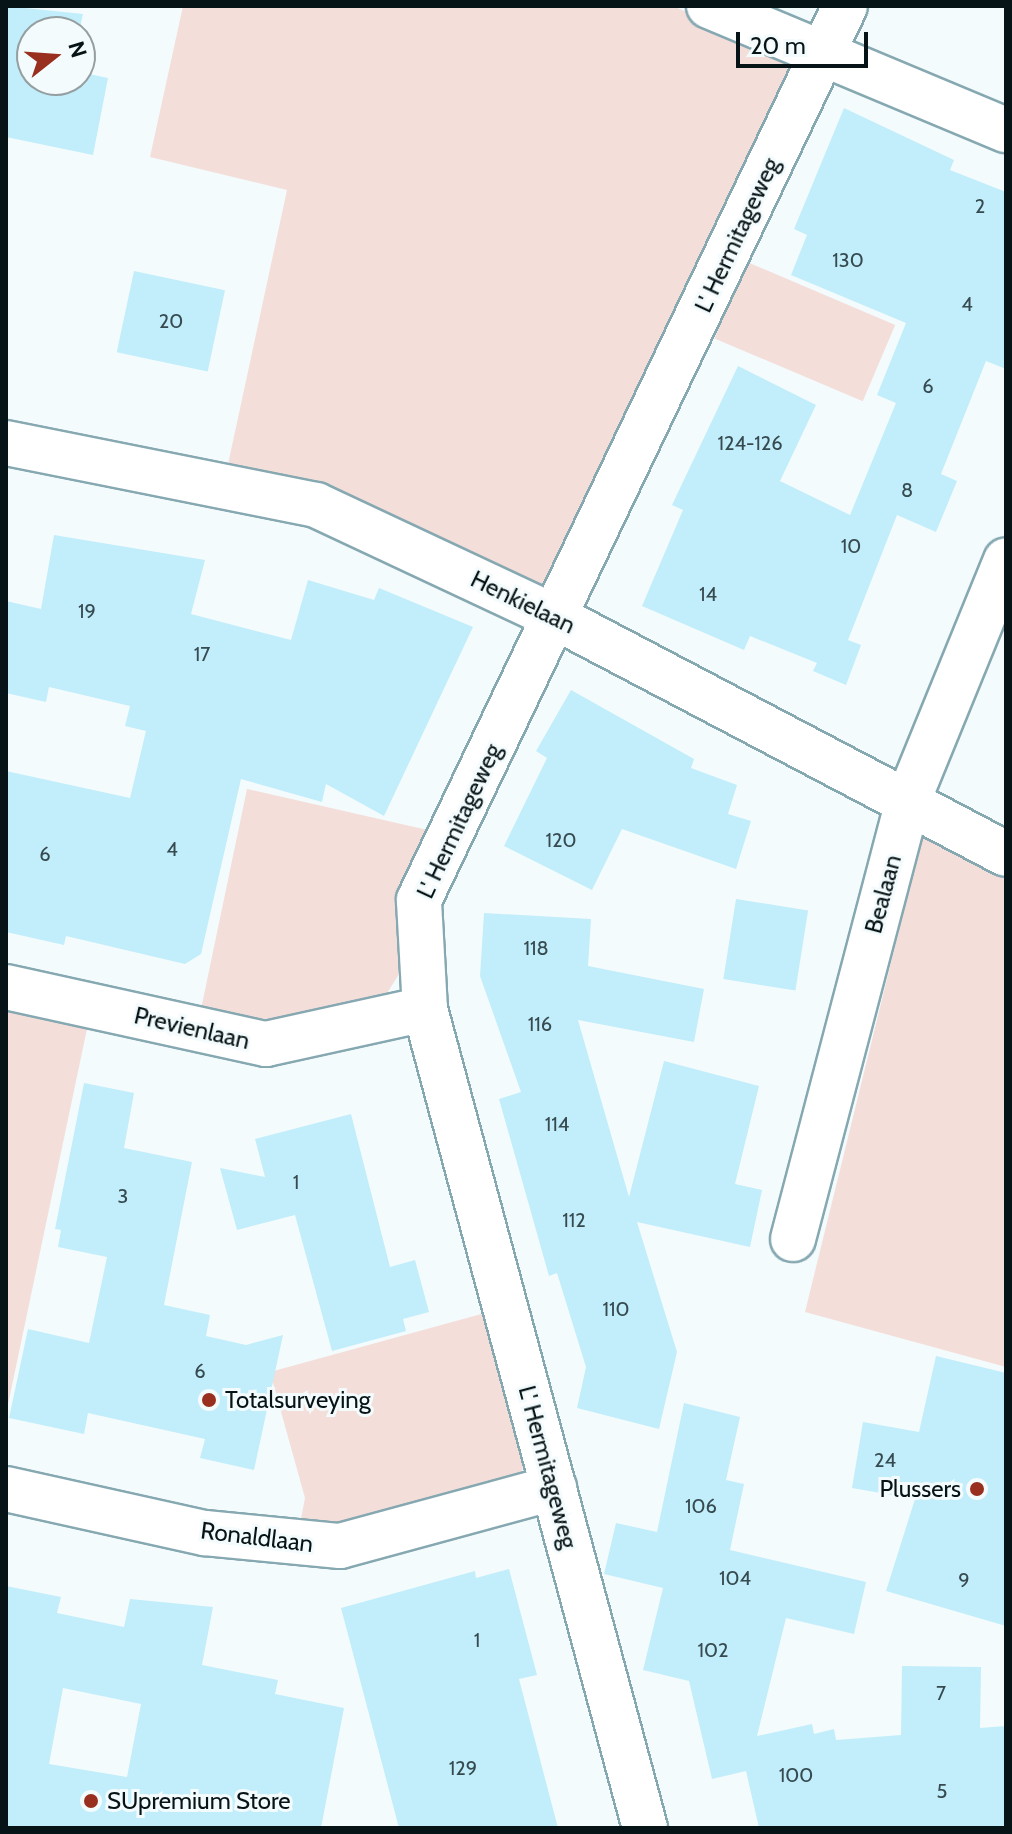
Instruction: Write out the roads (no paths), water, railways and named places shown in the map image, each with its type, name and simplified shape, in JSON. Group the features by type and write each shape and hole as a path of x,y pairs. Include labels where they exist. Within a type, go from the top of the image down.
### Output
{"street":[{"path":"709,6 1006,130"},
{"name":"L' Hermitageweg","path":"645,1828 425,1009 419,900 845,6"},
{"name":"Henkielaan","path":"6,443 316,505 555,617 1006,854"},
{"name":"Bealaan","path":"793,1239 907,803 1006,560"},
{"name":"Previenlaan","path":"6,987 266,1044 425,1009"},
{"name":"Ronaldlaan","path":"6,1489 205,1533 340,1546 554,1488"}],"place":[{"name":"Totalsurveying","path":"209,1400"},
{"name":"Plussers","path":"977,1489"},
{"name":"SUpremium Store","path":"91,1801"}]}
